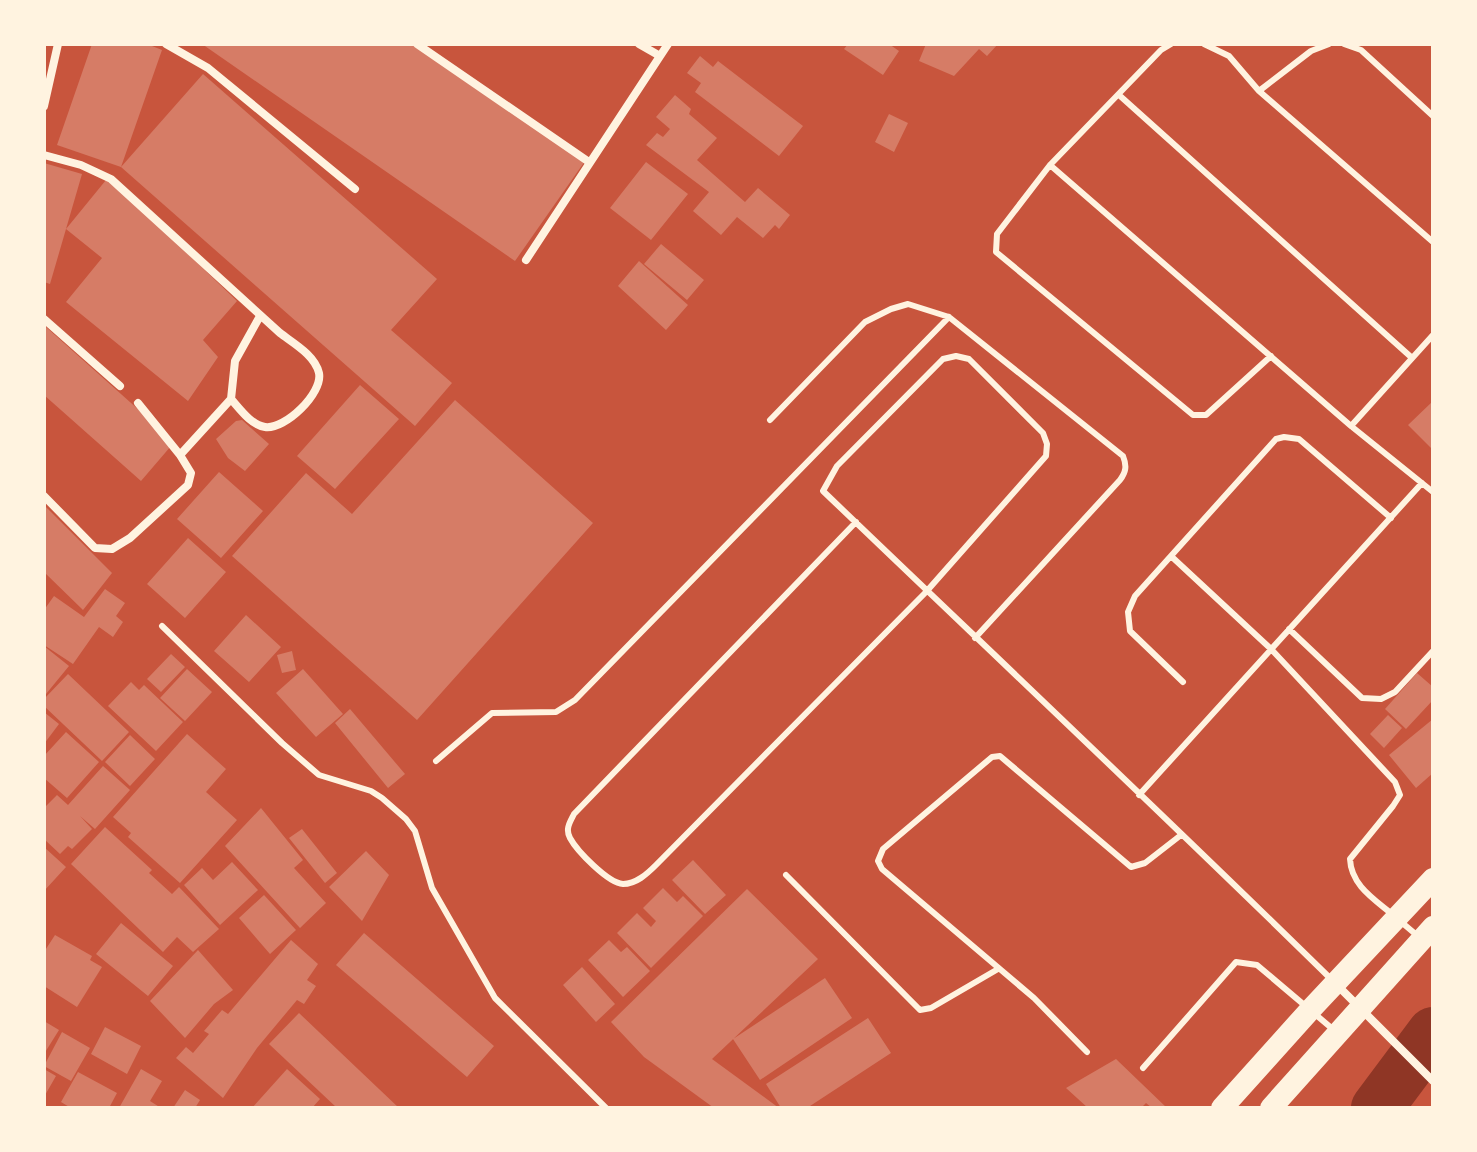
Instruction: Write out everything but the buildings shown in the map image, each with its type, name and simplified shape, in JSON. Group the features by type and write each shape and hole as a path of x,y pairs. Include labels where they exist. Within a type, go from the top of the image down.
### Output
{"highway":[{"path":"1222,1108 1433,879"},
{"path":"1271,1108 1427,933"}],"street":[{"path":"44,106 58,44"},
{"path":"166,44 208,68 355,189"},
{"path":"417,44 589,162"},
{"path":"639,44 660,56"},
{"path":"526,260 668,44"},
{"path":"44,155 81,165 111,179 311,359 320,376 310,400 294,414 271,426 264,427 253,421 231,399"},
{"path":"180,455 231,399 235,361 260,316"},
{"path":"44,319 120,386"},
{"path":"44,496 95,548 112,549 130,538 188,485 191,473 138,403"},
{"path":"1335,983 1430,1078"}],"lane":[{"path":"1171,44 1161,50 1050,165 997,234 996,252 1193,415 1206,415 1271,356"},
{"path":"1204,44 1229,56 1259,91 1433,242"},
{"path":"1259,91 1311,51 1329,44"},
{"path":"1344,44 1361,50 1433,116"},
{"path":"1119,95 1411,357"},
{"path":"1050,165 1351,426 1433,492"},
{"path":"770,420 865,322 908,304 949,317 1118,452 1126,463 1120,480 975,638"},
{"path":"436,761 492,713 556,712 575,700 949,317"},
{"path":"1351,426 1433,335"},
{"path":"856,522 574,814 567,827 570,838 597,869 614,882 622,884 645,875 926,592 1046,456 1047,444 1043,433 969,359 956,356 943,359 837,466 823,491 856,522 926,592 1335,983"},
{"path":"1183,682 1130,631 1128,612 1135,596 1271,444 1284,437 1299,439 1391,518"},
{"path":"1139,795 1422,483"},
{"path":"1172,557 1271,649 1399,789 1400,795 1393,806 1350,859 1350,868 1361,888 1397,918 1427,933"},
{"path":"162,626 319,775 371,791 406,819 415,831 432,888 495,998 606,1108"},
{"path":"1289,629 1362,698 1381,699 1395,692 1433,651"},
{"path":"1087,1052 1034,998 882,869 878,861 883,849 992,757 1000,756 1131,867 1145,863 1181,835"},
{"path":"786,875 920,1010 931,1008 998,969"},
{"path":"1143,1068 1236,962 1257,965 1338,1033"}],"waterway":[{"path":"1377,1108 1433,1033"}]}
